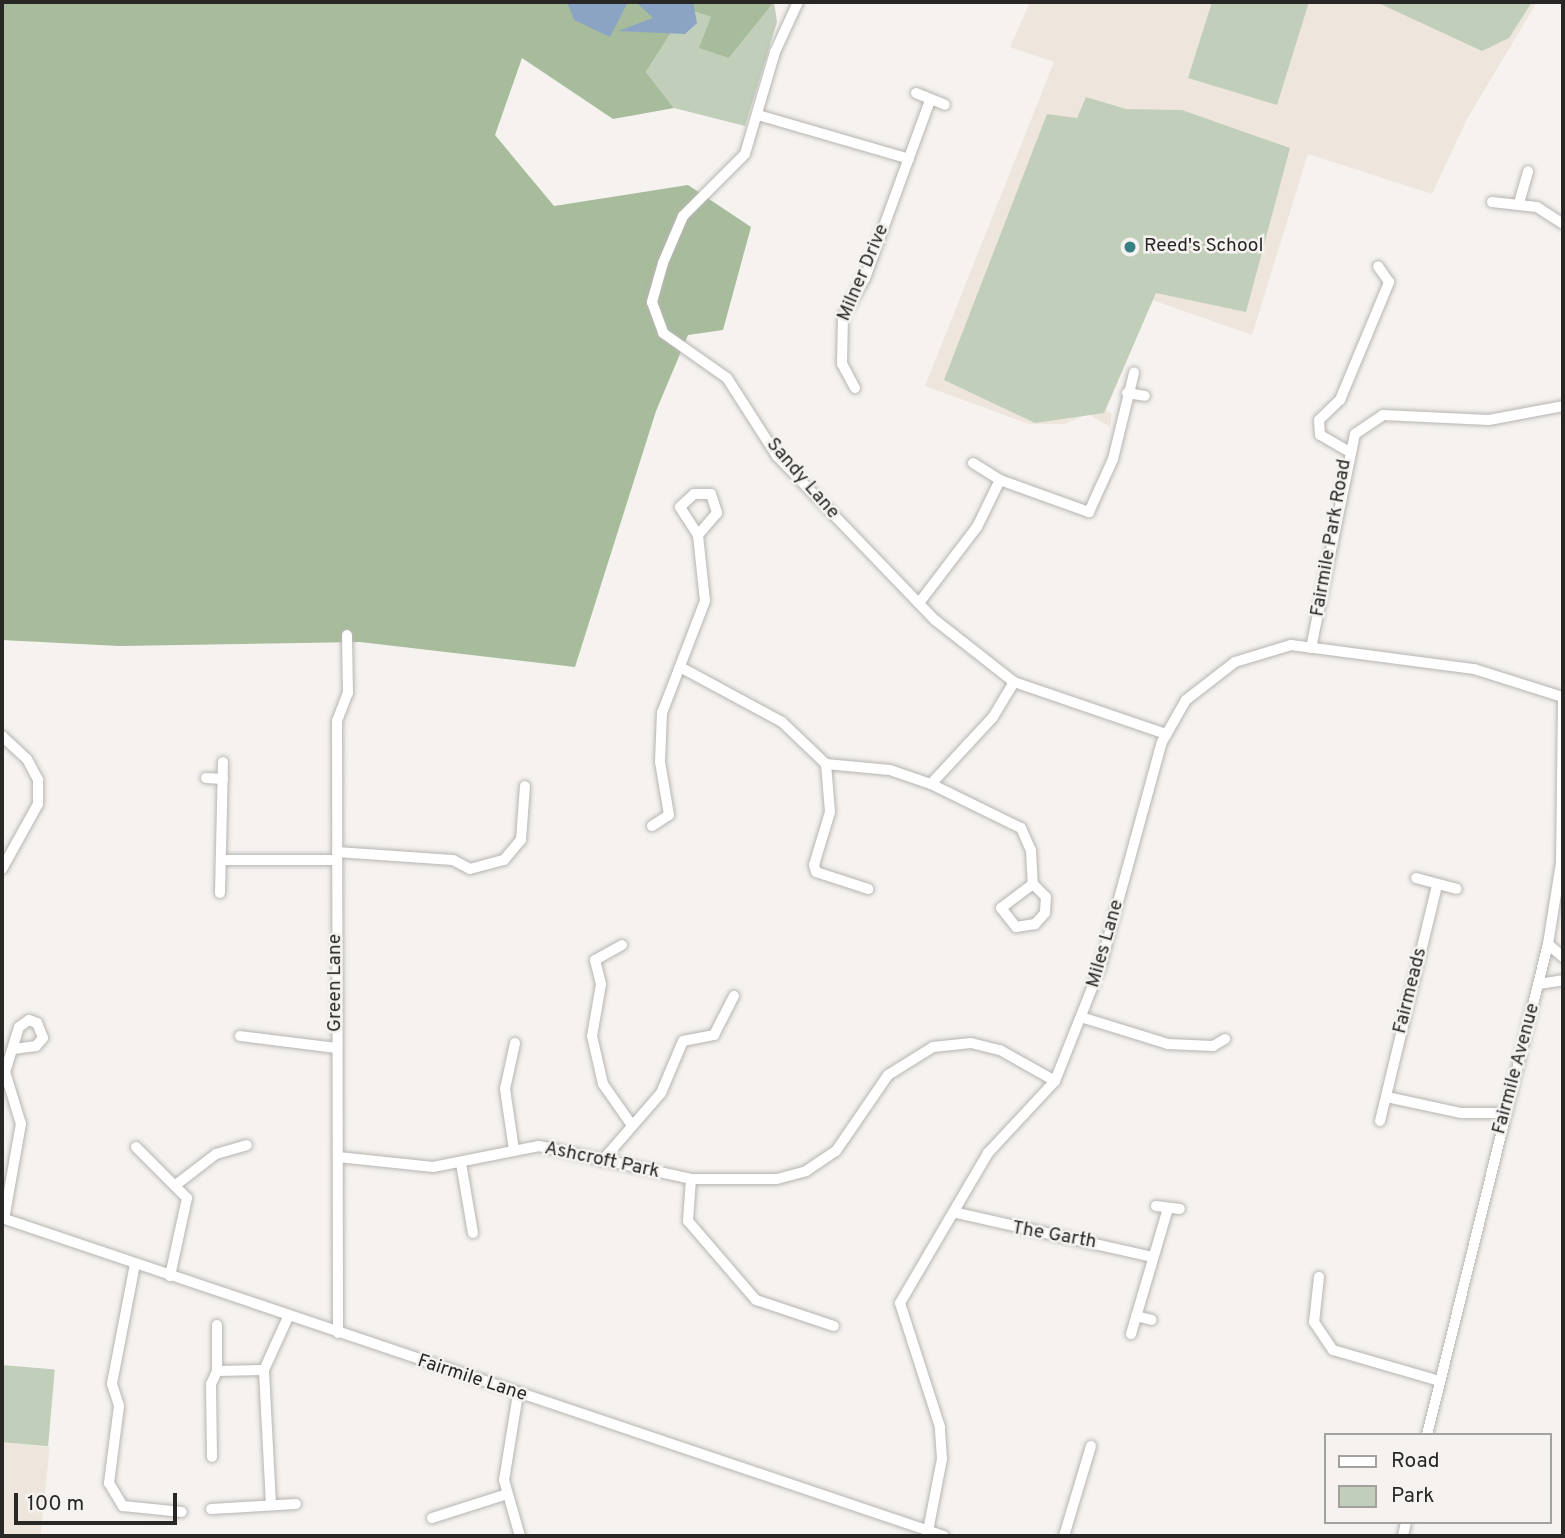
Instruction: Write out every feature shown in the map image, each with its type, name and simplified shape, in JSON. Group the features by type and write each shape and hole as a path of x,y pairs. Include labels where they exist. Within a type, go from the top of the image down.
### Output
{"street":[{"name":"Sandy Lane","path":"798,2 775,52 758,116 733,171 683,216 652,302 663,333 727,377 777,456 919,603 1014,682 1166,734"},
{"path":"916,93 945,105"},
{"name":"Milner Drive","path":"855,388 842,364 843,317 865,278 930,100"},
{"path":"758,116 909,159"},
{"path":"1519,203 1528,171"},
{"path":"1492,202 1519,203 1563,224"},
{"path":"1348,451 1320,435 1319,420 1340,400 1389,282 1378,266"},
{"path":"973,463 1000,480 1089,512 1113,459 1134,373"},
{"path":"1127,393 1145,396"},
{"name":"Fairmile Park Road","path":"1311,648 1348,451 1355,434 1384,415 1489,420 1563,406"},
{"path":"919,603 977,527 1000,480"},
{"path":"652,826 668,815 659,732 705,601 698,535"},
{"name":"Green Lane","path":"338,1333 337,720 347,699 347,635"},
{"name":"Miles Lane","path":"927,1534 942,1459 940,1427 900,1303 957,1213 988,1153 1055,1081 1084,1018 1166,734 1186,700 1236,662 1272,647 1311,648 1461,666 1563,697"},
{"path":"682,667 782,722 826,764 890,770 931,784 1021,828 1031,850 1033,884 1046,897 1045,914 1035,924 1016,927 1001,908 1033,884"},
{"path":"931,784 993,717 1014,682"},
{"name":"Fairmile Avenue","path":"1427,1433 1504,1113 1548,943 1562,863 1563,697"},
{"path":"2,736 27,759 38,780 38,804 2,869"},
{"path":"220,893 223,762"},
{"path":"826,764 830,812 814,865 816,872 868,889"},
{"path":"206,778 223,779"},
{"path":"222,860 336,856 453,860 470,869 504,860 521,840 524,786"},
{"path":"1416,878 1457,889"},
{"name":"Fairmeads","path":"1380,1121 1437,885"},
{"path":"1548,943 1563,957"},
{"path":"622,945 595,960 601,984 592,1036 603,1084 631,1124"},
{"path":"1539,984 1563,980"},
{"path":"602,1161 631,1124 661,1093 683,1041 714,1035 734,996"},
{"path":"1084,1018 1168,1044 1213,1046 1225,1040"},
{"path":"240,1037 337,1048"},
{"path":"514,1150 505,1090 515,1043"},
{"name":"Ashcroft Park","path":"338,1157 433,1167 539,1146 691,1179 777,1179 806,1171 836,1151 888,1075 933,1047 971,1043 1000,1050 1055,1081"},
{"path":"3,1219 21,1124 5,1089 15,1049"},
{"path":"1387,1097 1461,1113 1504,1113"},
{"path":"177,1184 216,1154 247,1146"},
{"path":"135,1147 177,1184 189,1211 170,1276"},
{"path":"461,1163 473,1233"},
{"path":"691,1179 688,1221 756,1300 834,1326"},
{"path":"1131,1334 1152,1257 1161,1209 1180,1209"},
{"name":"The Garth","path":"957,1213 1152,1257"},
{"name":"Fairmile Lane","path":"3,1219 927,1534 944,1536"},
{"path":"135,1264 112,1384 119,1406 109,1483 123,1506 182,1512"},
{"path":"1319,1277 1314,1322 1333,1350 1440,1381"},
{"path":"1136,1316 1152,1320"},
{"path":"271,1505 264,1370 288,1317"},
{"path":"212,1457 211,1384 217,1371 217,1325"},
{"path":"217,1371 264,1370"},
{"path":"517,1394 507,1494 520,1536"},
{"path":"1064,1536 1091,1446"},
{"path":"432,1518 507,1494"},
{"path":"211,1509 296,1504"}],"shaded area":[{"name":"Reed's School","path":"1030,2 1537,2 1467,119 1432,194 1308,154 1252,335 1152,300 1106,410 1112,414 1110,427 1088,414 1065,424 1029,424 925,386 1054,62 1010,47"},
{"path":"2,1442 50,1447 40,1536 2,1536"}],"green space":[{"path":"4,2 774,2 729,58 699,48 711,17 686,9 646,72 674,108 613,119 522,58 495,135 554,206 688,185 751,227 723,330 688,335 656,411 575,667 360,642 119,646 2,640"},
{"path":"774,2 777,22 745,126 674,108 646,72 686,9 711,17 729,58"},
{"path":"1212,2 1309,2 1277,105 1188,78"},
{"path":"1376,2 1532,2 1509,38 1482,51"},
{"path":"1086,97 1126,109 1182,110 1290,148 1246,312 1156,293 1104,413 1035,423 944,380 1047,114 1077,118"},
{"path":"2,1365 55,1370 48,1446 2,1442"}],"water":[{"path":"567,2 628,2 610,37 574,20"},
{"path":"636,2 693,2 697,23 685,34 618,31 653,18"}],"place":[{"name":"Reed's School","path":"1130,247"}]}
